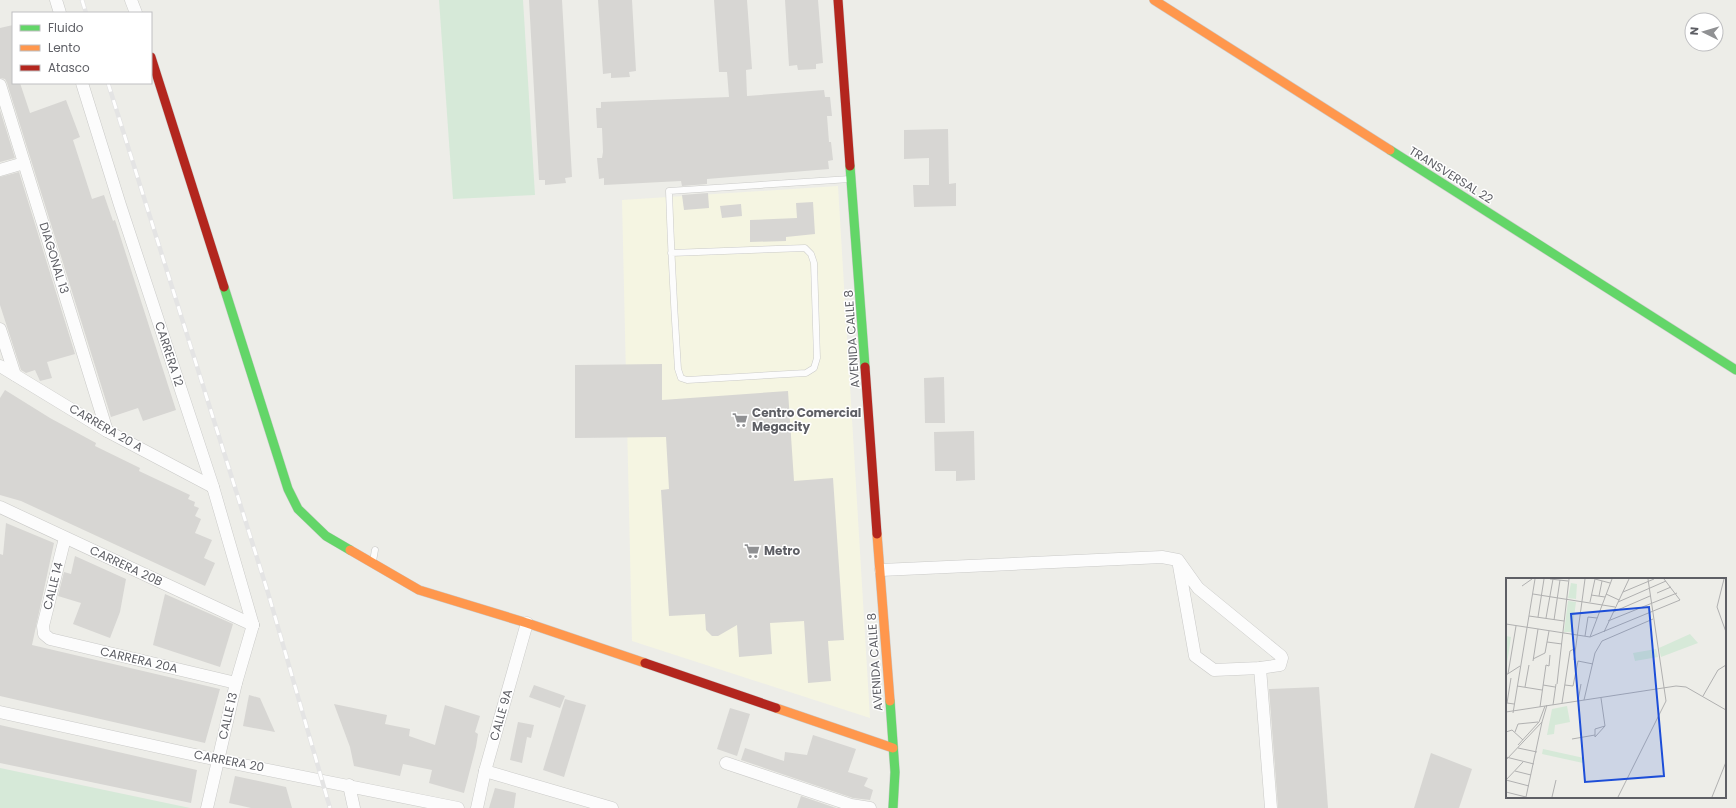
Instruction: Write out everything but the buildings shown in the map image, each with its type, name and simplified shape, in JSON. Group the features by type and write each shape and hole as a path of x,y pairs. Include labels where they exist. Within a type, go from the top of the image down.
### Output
{"street":[{"path":"56,0 60,12"},
{"path":"131,0 136,12"},
{"name":"AVENIDA CALLE 8","path":"838,0 895,772 893,808"},
{"name":"TRANSVERSAL 22","path":"1154,0 1736,370"},
{"path":"152,61 288,489 298,509 326,536 419,590 527,623 893,748"},
{"name":"CARRERA 12","path":"82,84 120,205 213,487 253,625"},
{"name":"DIAGONAL 13","path":"0,85 107,431"},
{"path":"0,170 24,163"},
{"path":"0,329 15,375"},
{"name":"CARRERA 20 A","path":"0,366 107,431 213,487"},
{"name":"CARRERA 20B","path":"0,508 253,625"},
{"name":"CALLE 14","path":"44,634 43,626 65,538"},
{"path":"881,570 1162,557 1178,560 1198,588 1281,656 1282,658 1280,665 1260,668 1214,670 1195,656 1178,560"},
{"name":"CALLE 9A","path":"478,808 485,772 527,623"},
{"name":"CALLE 13","path":"208,808 236,682 253,625"},
{"name":"CARRERA 20A","path":"44,634 50,639 236,682"},
{"path":"1260,668 1271,808"},
{"name":"CARRERA 20","path":"0,712 218,760 458,808"},
{"path":"726,763 851,804 870,808"},
{"path":"485,772 612,808"},
{"name":"AVENIDA CALLE 8","path":"895,772 904,801"},
{"path":"349,785 354,808"}],"lane":[{"path":"671,253 806,248 811,254 814,263 817,358 814,368 806,373 687,380 681,378 678,369 671,253 670,191 852,179"},
{"path":"373,563 375,550"}],"shaded area":[{"path":"439,0 523,0 535,195 453,199"},
{"name":"Centro Comercial Megacity","path":"838,186 870,718 632,641 622,200"},
{"path":"0,768 190,808 0,808"}],"railway":[{"path":"82,0 86,12"},
{"path":"108,84 269,596 330,808"}],"traffic: fast":[{"path":"1390,150 1736,370"},
{"path":"850,166 865,367"},
{"path":"224,287 288,489 298,509 326,536 350,550"},
{"path":"890,701 895,772 893,808"}],"traffic: slow":[{"path":"1154,0 1390,150"},
{"path":"877,534 890,701"},
{"path":"350,550 419,590 527,623 645,663"},
{"path":"776,708 893,748"}],"traffic: jam":[{"path":"838,0 850,166"},
{"path":"152,60 224,287"},
{"path":"865,367 877,534"},
{"path":"645,663 776,708"}],"place":[{"name":"Centro Comercial Megacity","path":"740,420"},
{"name":"Metro","path":"752,551"}]}
